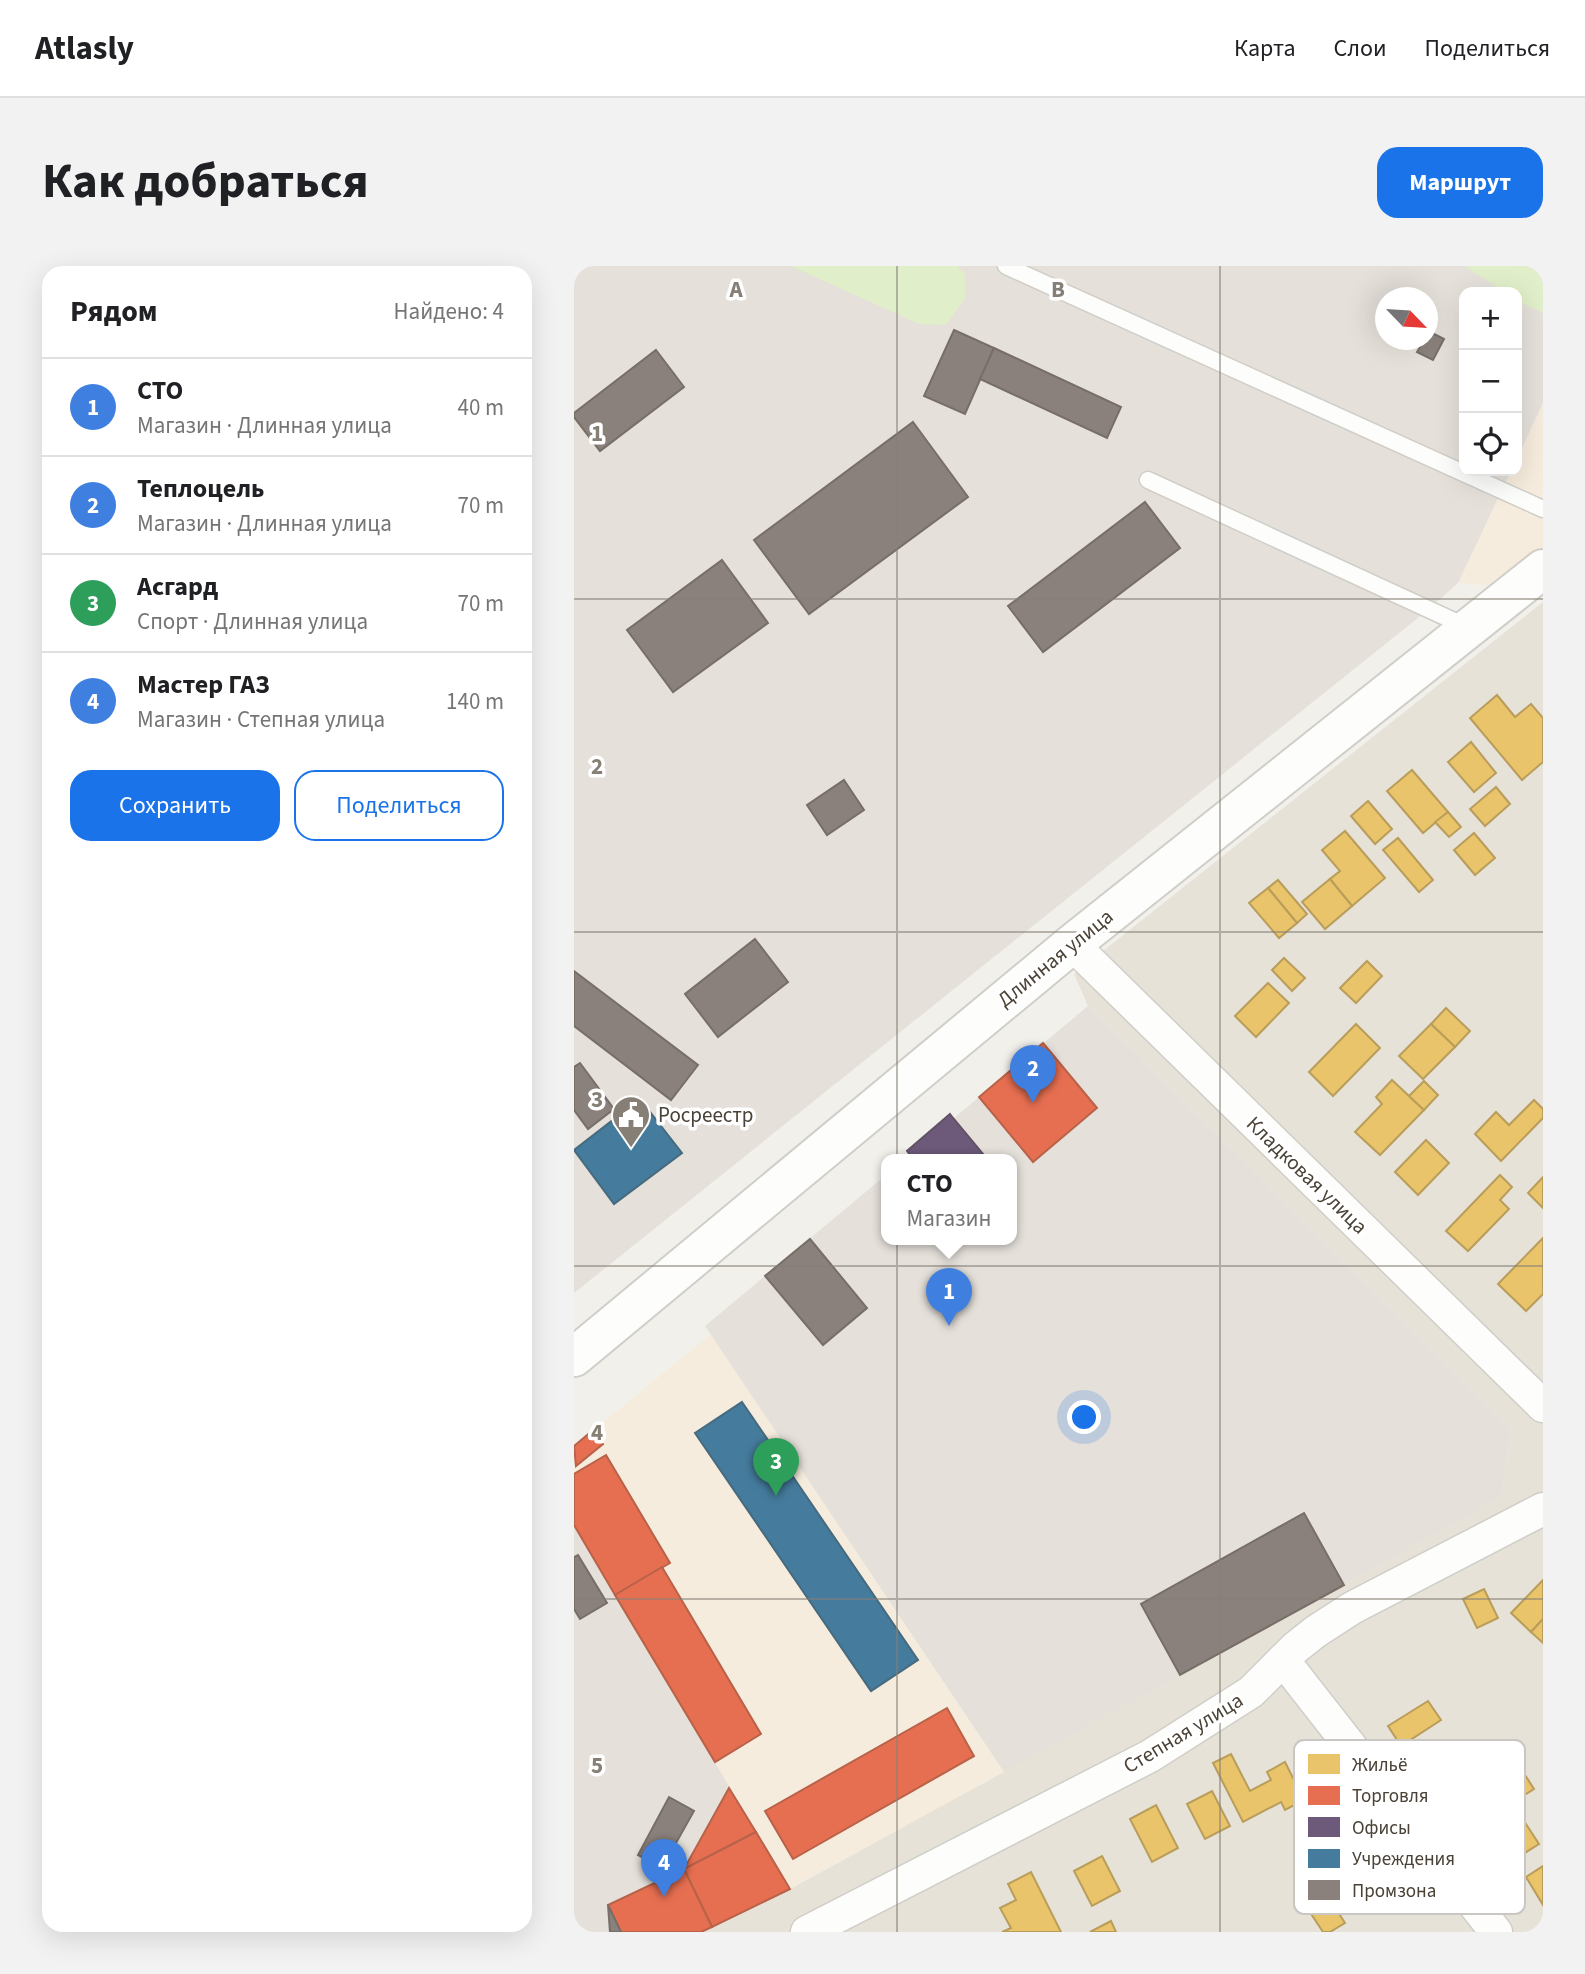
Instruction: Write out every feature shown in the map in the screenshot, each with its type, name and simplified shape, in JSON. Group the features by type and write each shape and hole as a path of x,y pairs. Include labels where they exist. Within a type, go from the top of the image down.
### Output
{"street":[{"name":"Длинная улица","path":"574,1357 1072,944 1543,569"},
{"name":"Кладковая улица","path":"1072,944 1543,1406"},
{"name":"Степная улица","path":"807,1932 1150,1756 1251,1692 1315,1632 1352,1608 1543,1509"},
{"path":"1283,1660 1346,1740"},
{"path":"1482,1914 1496,1932"}],"lane":[{"path":"1006,266 1543,509"},
{"path":"1148,480 1469,628"}],"shaded area":[{"path":"574,266 1543,266 1543,403 1522,448 1522,287 1459,287 1459,476 1509,476 1458,583 1429,609 574,1293"},
{"path":"1543,403 1543,547 1494,586 1458,583 1509,476 1522,476 1522,448"},
{"path":"1543,602 1543,1932 701,1932 790,1889 1501,1498 1511,1430 1088,1006 1074,974"},
{"path":"1088,1006 1511,1430 1501,1498 1004,1772 705,1326 881,1179 881,1245 1017,1245 1017,1154 909,1154 907,1151 950,1114 954,1118"},
{"path":"711,1334 1004,1772 790,1889 574,1525 574,1446"},
{"path":"574,1525 790,1889 701,1932 574,1932"}],"green space":[{"path":"791,266 957,266 965,274 965,298 946,325 919,324"},
{"path":"1465,266 1543,266 1543,313 1522,303 1522,287 1496,287"}],"building: Жильё":[{"path":"1497,695 1515,717 1531,704 1543,718 1543,762 1522,780 1470,718"},
{"path":"1471,742 1496,773 1474,792 1448,762"},
{"path":"1412,770 1448,812 1423,833 1387,791"},
{"path":"1496,787 1510,804 1485,826 1470,809"},
{"path":"1368,801 1392,829 1375,844 1351,816"},
{"path":"1448,812 1461,827 1449,837 1435,822"},
{"path":"1345,831 1385,878 1352,906 1330,879 1340,871 1322,850"},
{"path":"1474,833 1495,858 1475,875 1454,850"},
{"path":"1398,838 1433,880 1419,892 1383,850"},
{"path":"1330,879 1352,906 1325,929 1302,902"},
{"path":"1278,880 1307,914 1297,923 1268,888"},
{"path":"1268,888 1297,923 1279,938 1249,903"},
{"path":"1284,958 1305,978 1292,991 1272,970"},
{"path":"1367,961 1382,976 1356,1003 1340,988"},
{"path":"1268,983 1289,1003 1256,1037 1235,1016"},
{"path":"1446,1008 1470,1031 1455,1047 1431,1024"},
{"path":"1356,1024 1380,1048 1333,1096 1309,1072"},
{"path":"1431,1024 1455,1047 1423,1079 1399,1056"},
{"path":"1392,1080 1424,1110 1380,1155 1355,1132 1382,1104 1376,1097"},
{"path":"1424,1081 1438,1095 1424,1110 1409,1096"},
{"path":"1534,1100 1543,1109 1543,1118 1501,1161 1475,1134 1496,1112 1509,1125"},
{"path":"1426,1140 1449,1163 1418,1195 1395,1172"},
{"path":"1500,1175 1512,1187 1500,1200 1509,1209 1468,1251 1446,1231"},
{"path":"1543,1177 1543,1208 1528,1193"},
{"path":"1543,1238 1543,1294 1526,1311 1498,1284"},
{"path":"1543,1580 1543,1619 1531,1632 1511,1613"},
{"path":"1484,1589 1498,1618 1477,1628 1463,1599"},
{"path":"1543,1619 1543,1643 1531,1632"},
{"path":"1428,1701 1441,1720 1410,1740 1397,1740 1388,1726"},
{"path":"1231,1754 1250,1791 1271,1780 1267,1772 1285,1762 1294,1780 1294,1805 1285,1810 1281,1802 1243,1822 1213,1763"},
{"path":"1525,1775 1534,1789 1525,1795"},
{"path":"1212,1791 1230,1826 1205,1839 1187,1804"},
{"path":"1156,1805 1178,1848 1152,1862 1130,1819"},
{"path":"1525,1823 1539,1844 1525,1853"},
{"path":"1102,1856 1120,1891 1092,1906 1074,1871"},
{"path":"1543,1866 1543,1905 1526,1877"},
{"path":"1031,1872 1061,1932 1002,1932 1011,1928 1000,1908 1016,1900 1008,1884"},
{"path":"1311,1914 1339,1914 1345,1923 1330,1932 1323,1932"},
{"path":"1111,1921 1116,1932 1090,1932"}],"building: Торговля":[{"path":"1043,1043 1097,1108 1033,1162 979,1097"},
{"path":"592,1431 603,1444 576,1466 574,1446"},
{"path":"606,1455 670,1563 615,1595 574,1525 574,1474"},
{"path":"662,1567 761,1734 715,1762 615,1595"},
{"path":"947,1708 974,1756 793,1859 765,1811"},
{"path":"729,1788 756,1832 684,1869"},
{"path":"756,1832 790,1889 712,1927 684,1869"},
{"path":"684,1869 712,1927 701,1932 621,1932 608,1905"}],"building: Офисы":[{"path":"950,1114 983,1154 909,1154 907,1151"}],"building: Учреждения":[{"path":"640,1099 682,1153 614,1204 574,1150"},
{"path":"742,1402 918,1660 871,1691 695,1433"}],"building: Промзона":[{"path":"954,330 994,348 965,414 924,396"},
{"path":"1438,336 1444,339 1433,360 1417,352 1438,350"},
{"path":"994,348 1121,407 1107,438 980,379"},
{"path":"656,350 684,387 600,451 574,417 574,413"},
{"path":"913,422 968,497 809,614 754,540"},
{"path":"1145,502 1180,548 1043,652 1008,606"},
{"path":"722,560 768,623 673,692 627,630"},
{"path":"844,780 864,810 827,835 807,805"},
{"path":"755,939 788,982 718,1037 685,994"},
{"path":"574,971 698,1065 671,1100 574,1026"},
{"path":"580,1063 614,1109 588,1129 574,1110 574,1067"},
{"path":"810,1239 867,1308 823,1345 765,1276"},
{"path":"1304,1513 1344,1585 1180,1675 1141,1604"},
{"path":"578,1555 607,1603 580,1619 574,1609 574,1557"},
{"path":"669,1797 694,1811 662,1868 638,1855"},
{"path":"608,1905 621,1932 610,1932"}],"place":[{"name":"Теплоцель","path":"1033,1103"},
{"name":"Росреестр","path":"631,1149"},
{"name":"СТО","path":"949,1326"},
{"name":"Асгард","path":"776,1496"},
{"name":"Мастер ГАЗ","path":"664,1897"}]}
